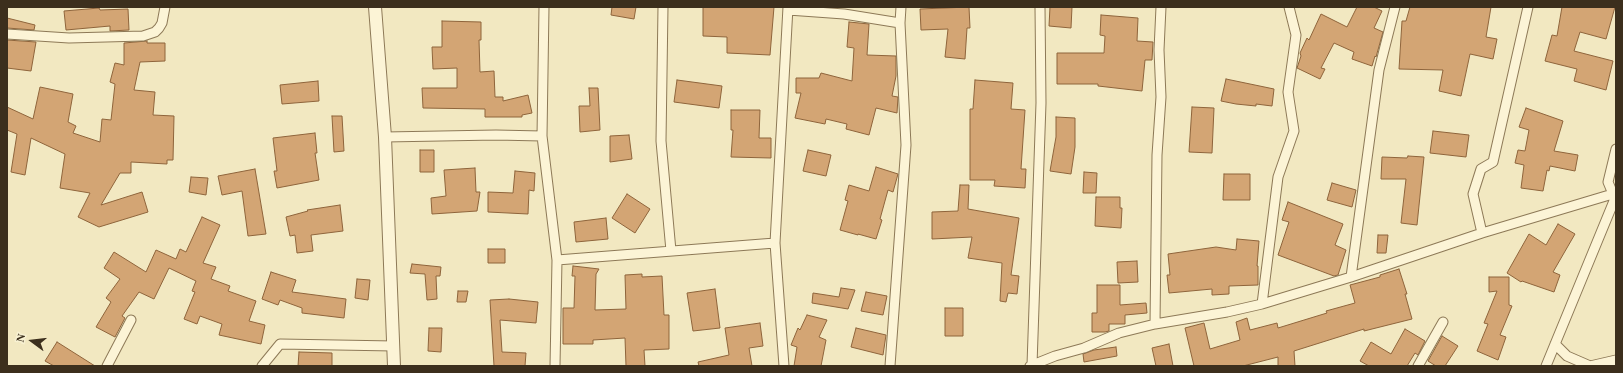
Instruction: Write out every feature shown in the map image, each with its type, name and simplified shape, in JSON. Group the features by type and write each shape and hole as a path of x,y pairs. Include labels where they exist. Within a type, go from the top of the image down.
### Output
{"street":[{"path":"7,34 68,38 143,36 155,32 160,28 165,7"},
{"path":"375,7 385,137 394,366"},
{"path":"544,7 542,136 557,260 555,366"},
{"path":"663,7 661,141 671,251"},
{"path":"890,366 906,145 900,23 901,7"},
{"path":"1040,7 1041,103 1031,365 1055,356 1084,348 1119,333 1155,324 1227,312 1262,304 1351,277 1482,232 1615,194"},
{"path":"1155,324 1157,155 1161,97 1159,50 1161,7"},
{"path":"1262,304 1278,177 1294,131 1288,92 1296,35 1289,7"},
{"path":"1351,277 1379,70 1394,7"},
{"path":"1482,232 1473,194 1481,169 1493,162 1528,7"},
{"path":"784,366 775,243 788,8 844,14 900,23"},
{"path":"385,137 496,135 542,136"},
{"path":"1615,194 1608,182 1616,149"},
{"path":"1546,366 1615,194"},
{"path":"557,260 775,243"},
{"path":"107,366 131,320"},
{"path":"1418,366 1443,322"},
{"path":"262,366 280,344 394,346"},
{"path":"1555,344 1567,356 1590,366 1616,360"}],"building":[{"path":"612,7 636,7 634,19 611,15"},
{"path":"703,7 774,7 770,55 727,53 727,37 703,36"},
{"path":"969,7 970,28 967,28 965,59 945,57 948,29 921,30 920,9"},
{"path":"1050,7 1072,7 1071,28 1049,26"},
{"path":"1357,7 1374,7 1382,11 1374,28 1383,32 1372,66 1352,59 1354,52 1334,43 1321,68 1325,69 1320,79 1297,68 1301,56 1300,53 1307,38 1309,40 1321,14 1347,27"},
{"path":"1410,7 1491,7 1486,37 1497,39 1493,59 1470,54 1461,96 1439,91 1443,70 1399,69 1402,21 1406,21"},
{"path":"1562,7 1615,7 1606,39 1580,32 1574,51 1613,61 1606,90 1574,81 1577,69 1545,61 1552,35 1557,36"},
{"path":"99,8 100,10 128,9 129,30 110,31 110,26 66,30 64,11"},
{"path":"1101,15 1138,18 1137,41 1153,42 1152,60 1145,60 1142,91 1098,86 1098,84 1057,84 1057,53 1104,53 1105,36 1100,35"},
{"path":"7,18 35,25 34,30 7,28"},
{"path":"442,21 481,22 481,40 479,40 480,72 494,71 495,97 503,97 503,101 528,95 532,113 522,115 522,117 485,117 485,109 423,108 422,88 457,88 457,68 433,69 432,47 442,47"},
{"path":"849,22 869,24 867,55 896,56 896,76 892,96 898,97 897,113 876,108 869,135 846,129 847,124 826,119 825,124 795,118 801,93 796,93 796,78 819,78 821,73 852,81 854,48 847,47"},
{"path":"7,40 36,42 31,71 7,68"},
{"path":"147,41 147,43 165,43 165,61 140,62 134,90 155,92 153,115 174,116 173,160 167,160 167,164 131,162 131,173 120,173 101,205 142,192 148,212 99,227 78,217 90,193 60,188 65,154 31,138 25,175 11,172 17,134 7,130 7,107 33,119 40,87 73,94 68,122 76,126 73,133 100,142 102,119 111,120 115,84 110,82 115,63 124,65 124,43"},
{"path":"1226,79 1274,89 1272,106 1256,104 1256,106 1221,101"},
{"path":"677,80 722,86 719,108 674,102"},
{"path":"975,80 1013,83 1011,109 1025,110 1021,169 1026,169 1025,188 994,186 995,180 970,180 970,109 973,109"},
{"path":"318,81 319,101 282,104 280,85"},
{"path":"589,88 598,88 600,130 580,132 579,106 590,106"},
{"path":"1192,107 1214,108 1212,153 1189,152"},
{"path":"1526,108 1563,121 1554,151 1578,155 1575,171 1550,166 1549,171 1547,170 1543,191 1521,188 1524,165 1515,163 1518,150 1525,151 1529,130 1519,127"},
{"path":"731,110 760,110 759,138 771,138 771,158 731,157 733,130 731,130"},
{"path":"332,116 342,116 344,151 334,152"},
{"path":"1056,117 1075,118 1075,147 1071,174 1050,171 1056,137"},
{"path":"1433,131 1469,135 1466,157 1430,153"},
{"path":"315,133 317,153 315,153 319,180 277,188 274,171 277,171 273,138"},
{"path":"629,135 632,159 610,162 610,136"},
{"path":"420,150 434,150 434,172 420,172"},
{"path":"808,150 831,155 826,176 803,171"},
{"path":"1408,156 1424,157 1417,225 1401,223 1406,179 1381,179 1382,157 1407,158"},
{"path":"876,167 898,174 893,192 888,190 880,219 882,220 876,239 840,230 848,201 845,200 849,185 869,191"},
{"path":"475,168 476,192 480,192 477,211 432,214 431,198 446,196 444,170"},
{"path":"255,169 266,234 248,236 242,191 222,195 218,176"},
{"path":"515,171 535,173 534,191 529,190 528,214 488,212 488,192 513,193"},
{"path":"1084,172 1097,173 1096,193 1083,193"},
{"path":"1224,174 1250,174 1250,200 1223,200"},
{"path":"191,177 208,178 206,195 189,192"},
{"path":"1332,183 1356,190 1352,207 1327,200"},
{"path":"960,185 969,185 968,209 1019,218 1011,275 1019,276 1017,294 1008,293 1006,302 1000,301 1002,263 968,258 972,237 932,239 932,212 958,211"},
{"path":"627,194 650,209 635,233 612,218"},
{"path":"1096,197 1120,197 1120,208 1122,208 1121,228 1095,226"},
{"path":"1288,202 1343,224 1335,245 1346,250 1338,275 1334,276 1278,255 1289,222 1282,220"},
{"path":"340,205 343,231 311,235 313,251 297,253 295,235 290,236 286,217 308,211 307,210"},
{"path":"202,217 220,225 203,263 216,267 211,279 230,286 228,291 256,301 249,321 265,325 261,344 219,335 222,324 200,316 197,324 184,319 195,292 192,291 196,281 169,268 154,299 139,292 122,316 125,318 115,337 96,327 111,302 106,298 120,279 104,268 114,252 146,272 156,250 176,259 180,249 186,252"},
{"path":"606,218 608,239 576,242 574,222"},
{"path":"1558,224 1575,234 1553,272 1560,275 1554,292 1522,281 1521,282 1507,273 1529,234 1546,245"},
{"path":"1378,235 1388,235 1386,253 1377,253"},
{"path":"1237,239 1259,241 1257,266 1258,285 1229,286 1229,294 1212,295 1212,289 1169,293 1167,275 1170,275 1168,254 1216,247 1236,250"},
{"path":"488,249 505,249 505,263 488,263"},
{"path":"1137,261 1138,282 1118,283 1117,262"},
{"path":"412,264 441,267 440,276 436,276 437,299 427,300 425,274 410,273"},
{"path":"573,266 599,269 596,274 595,310 626,309 625,275 642,274 642,277 662,276 664,315 669,315 669,349 644,350 645,366 626,366 625,338 593,340 593,344 563,344 563,308 574,308 575,276 572,276"},
{"path":"1399,269 1407,294 1405,294 1412,319 1364,331 1364,329 1294,351 1295,366 1278,366 1278,357 1243,366 1194,366 1185,328 1204,323 1210,349 1240,340 1236,322 1247,318 1250,330 1277,323 1278,328 1327,313 1326,311 1355,303 1350,285 1380,277 1380,275"},
{"path":"271,272 296,280 292,292 346,299 344,318 302,313 302,308 280,300 278,305 262,299"},
{"path":"1489,277 1509,277 1509,305 1512,306 1500,335 1506,337 1498,360 1477,351 1488,324 1484,323 1497,291 1489,292"},
{"path":"357,279 370,280 368,300 355,298"},
{"path":"1097,285 1120,285 1120,305 1146,303 1147,313 1125,315 1125,324 1109,324 1109,331 1092,332 1092,313 1097,313"},
{"path":"841,288 855,290 848,309 812,303 813,293 839,297"},
{"path":"715,289 720,328 693,331 687,293"},
{"path":"458,291 468,291 466,302 457,302"},
{"path":"866,292 887,296 883,315 861,311"},
{"path":"509,299 538,302 536,323 500,320 502,352 526,353 525,366 494,366 490,300"},
{"path":"945,308 963,308 963,336 945,336"},
{"path":"807,315 827,320 819,337 826,340 821,366 794,366 797,347 791,345 798,328 800,330"},
{"path":"760,323 763,346 749,348 752,366 699,366 698,362 729,355 725,328"},
{"path":"429,328 442,328 441,352 428,351"},
{"path":"856,328 886,335 883,355 851,347"},
{"path":"1405,329 1425,341 1418,355 1415,353 1407,366 1369,366 1360,361 1371,342 1391,354"},
{"path":"1442,336 1458,346 1445,366 1436,366 1428,361"},
{"path":"57,342 95,366 54,366 45,361"},
{"path":"1169,344 1173,366 1156,366 1152,348"},
{"path":"1116,347 1117,356 1084,362 1083,354 1094,350"},
{"path":"299,352 332,353 332,366 298,366"}]}
